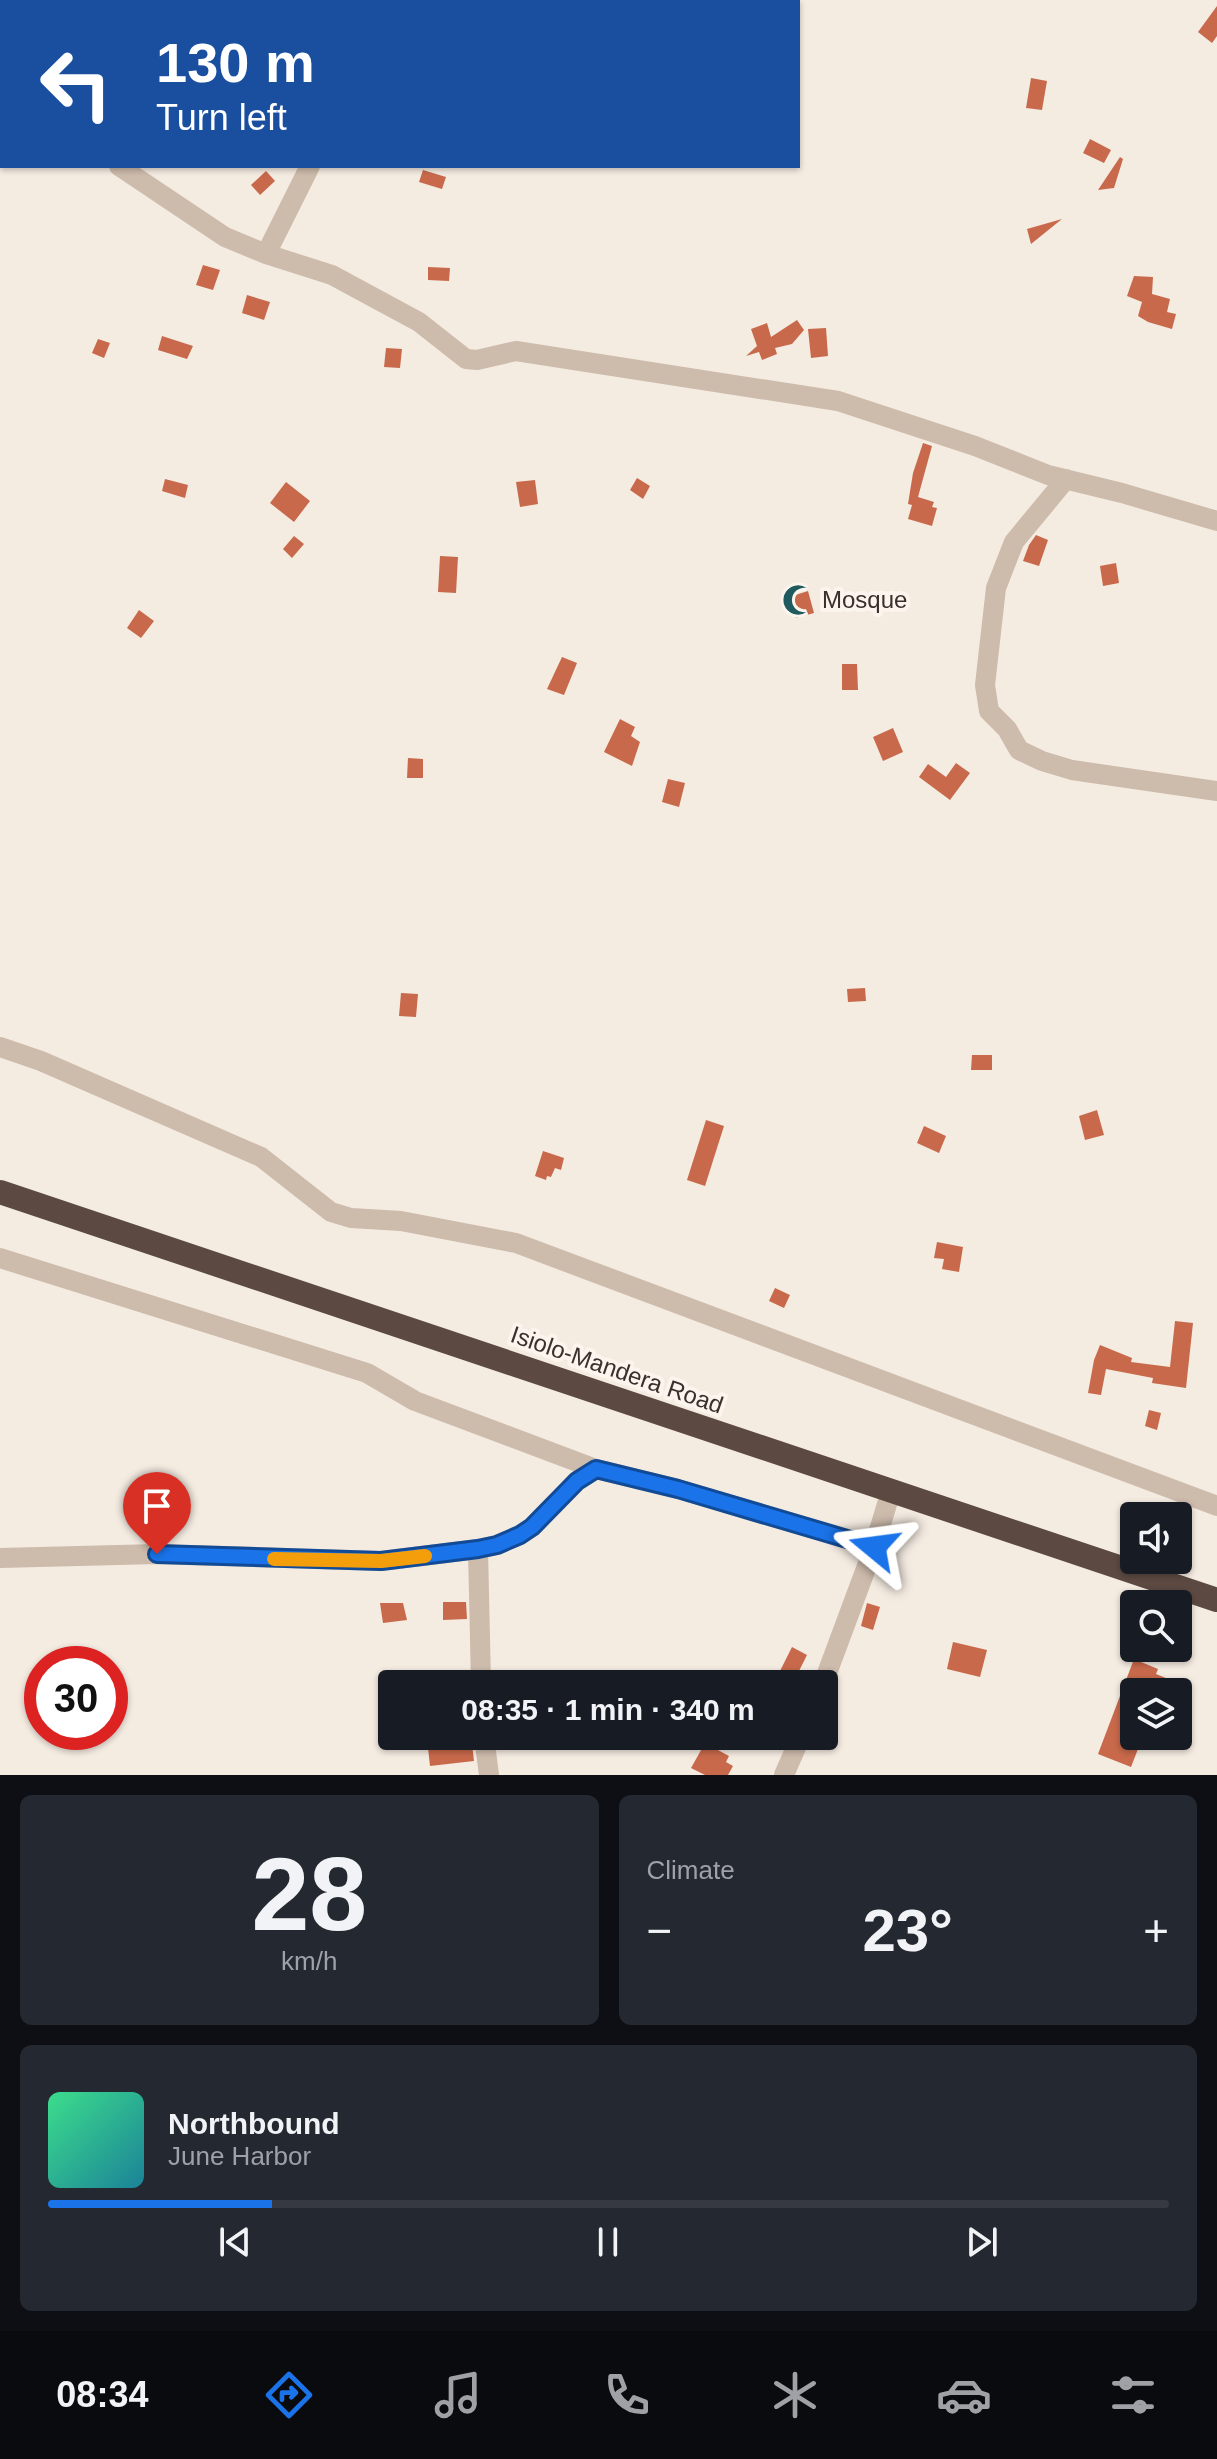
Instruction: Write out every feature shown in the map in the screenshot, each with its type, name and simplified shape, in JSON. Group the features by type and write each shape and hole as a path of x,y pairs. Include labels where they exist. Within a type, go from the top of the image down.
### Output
{"highway":[{"name":"Isiolo-Mandera Road","path":"0,1192 1217,1600"}],"street":[{"path":"122,168 225,237 332,275 419,322 466,359 477,360 516,351 838,401 1066,479 1217,521"},
{"path":"266,254 309,168"},
{"path":"1066,479 1014,542 996,588 985,685 989,711 1007,729 1019,750 1042,761 1072,770 1217,791"},
{"path":"0,1047 41,1061 261,1157 331,1212 341,1216 401,1221 516,1243 1217,1506"},
{"path":"0,1258 367,1373 415,1401 596,1469 678,1489 874,1547"},
{"path":"0,1558 157,1554 381,1561 478,1549 497,1545 532,1527 577,1481 596,1469"},
{"path":"828,1670 874,1547 891,1491"},
{"path":"478,1549 481,1670"},
{"path":"486,1750 489,1775"},
{"path":"784,1775 796,1750"},
{"path":"790,1775 798,1750"}],"building":[{"path":"1217,6 1217,36 1212,43 1198,32"},
{"path":"1031,78 1047,81 1042,110 1026,108"},
{"path":"1090,139 1111,150 1104,163 1083,153"},
{"path":"1120,157 1123,159 1114,188 1098,190"},
{"path":"423,170 446,177 442,189 419,182"},
{"path":"266,171 275,181 260,195 251,185"},
{"path":"1062,219 1031,244 1027,229"},
{"path":"203,265 220,270 213,290 196,285"},
{"path":"428,267 450,268 449,281 428,280"},
{"path":"1134,276 1153,277 1152,294 1170,299 1167,312 1176,314 1172,329 1138,316 1142,302 1127,296"},
{"path":"247,295 270,302 264,320 242,313"},
{"path":"797,320 804,330 792,344 775,348 777,354 762,360 759,352 746,356 757,346 751,329 767,323 771,337"},
{"path":"826,328 828,356 811,358 808,329"},
{"path":"162,336 193,346 187,359 158,350"},
{"path":"98,339 110,343 104,358 92,353"},
{"path":"386,348 402,349 400,368 384,367"},
{"path":"923,443 932,446 918,497 934,502 932,507 937,508 932,526 908,519 912,505 908,504 913,473"},
{"path":"637,478 650,486 643,499 630,490"},
{"path":"165,479 188,485 185,498 162,491"},
{"path":"535,480 538,504 520,507 516,482"},
{"path":"286,482 310,501 294,522 270,503"},
{"path":"1036,535 1048,540 1039,566 1023,561"},
{"path":"294,536 304,544 292,558 283,549"},
{"path":"440,556 458,557 456,593 438,592"},
{"path":"1116,563 1119,583 1103,586 1100,566"},
{"path":"808,591 814,613 796,618 789,597"},
{"path":"139,610 154,621 141,638 127,628"},
{"path":"562,657 577,663 564,695 547,689"},
{"path":"842,664 857,664 858,690 842,690"},
{"path":"620,719 635,727 631,736 640,742 632,766 604,752"},
{"path":"893,728 903,752 883,761 873,737"},
{"path":"408,758 423,759 423,778 407,778"},
{"path":"956,763 970,773 950,800 919,777 928,764 946,777"},
{"path":"668,779 685,783 679,807 662,802"},
{"path":"865,988 866,1001 848,1002 847,989"},
{"path":"401,993 418,994 416,1017 399,1016"},
{"path":"972,1055 992,1055 992,1070 971,1070"},
{"path":"1097,1110 1104,1135 1085,1140 1079,1116"},
{"path":"706,1120 724,1126 705,1186 687,1180"},
{"path":"924,1126 946,1136 939,1153 917,1143"},
{"path":"543,1151 564,1158 561,1170 555,1168 546,1180 535,1176"},
{"path":"937,1242 963,1247 959,1272 942,1269 944,1259 934,1258"},
{"path":"775,1288 790,1295 784,1308 769,1301"},
{"path":"1175,1321 1193,1323 1186,1388 1152,1383 1153,1378 1106,1369 1101,1395 1088,1393 1100,1345 1132,1358 1131,1362 1170,1367"},
{"path":"1149,1410 1161,1413 1157,1430 1145,1426"},
{"path":"443,1602 466,1602 467,1619 443,1620"},
{"path":"380,1603 403,1603 407,1620 383,1623"},
{"path":"867,1603 880,1607 873,1630 861,1626"},
{"path":"953,1642 987,1650 980,1677 947,1669"},
{"path":"792,1647 807,1655 800,1670 780,1670"},
{"path":"1133,1662 1141,1662 1158,1669 1156,1674 1166,1678 1127,1678"},
{"path":"1120,1696 1120,1750 1138,1750 1131,1767 1098,1754"},
{"path":"428,1750 473,1750 474,1761 430,1766"},
{"path":"701,1750 718,1750 729,1756 726,1762 733,1766 728,1775 705,1775 691,1768"}],"slow traffic":[{"path":"274,1559 381,1561 425,1556"}],"place":[{"name":"Mosque","path":"798,600"}],"route":[{"path":"157,1554 381,1561 478,1549 497,1545 532,1527 577,1481 596,1469 678,1489 874,1547"}]}
